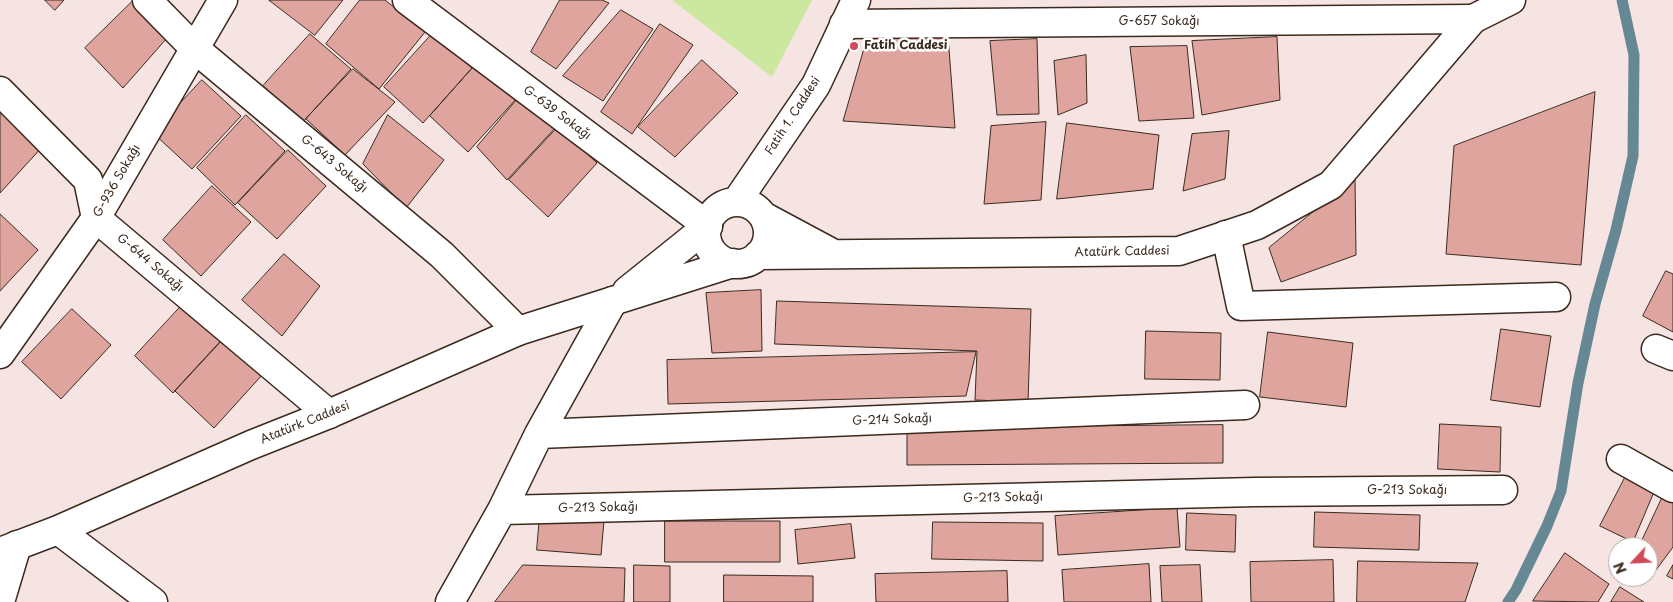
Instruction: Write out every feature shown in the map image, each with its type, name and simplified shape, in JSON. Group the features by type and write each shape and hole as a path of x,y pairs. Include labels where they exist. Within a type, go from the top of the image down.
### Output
{"street":[{"name":"G-643 Sokağı","path":"147,0 194,48 442,255 518,331"},
{"name":"G-936 Sokağı","path":"2,345 96,218 223,0"},
{"name":"G-639 Sokağı","path":"407,0 708,226"},
{"name":"Atatürk Caddesi","path":"758,255 1179,251 1258,225 1331,185 1474,20 1511,0"},
{"name":"G-657 Sokağı","path":"850,12 1474,20"},
{"name":"Fatih 1. Caddesi","path":"737,201 816,84 850,12"},
{"path":"0,91 88,180 96,218"},
{"path":"737,201 757,208 768,226 765,247 751,260 742,263 723,260 715,254 709,246 707,236 711,216 718,208 737,201"},
{"path":"763,216 835,255"},
{"name":"G-644 Sokağı","path":"96,218 329,414"},
{"path":"450,602 502,510 539,434 613,301 708,226"},
{"path":"1226,235 1241,306 1556,297"},
{"name":"Atatürk Caddesi","path":"9,549 58,530 250,445 329,414 518,331 733,263"},
{"name":"G-214 Sokağı","path":"539,434 1245,405"},
{"path":"1621,459 1673,488"},
{"name":"G-213 Sokağı","path":"502,510 1255,492 1503,490"},
{"path":"58,530 153,602"},
{"path":"0,602 9,549"}],"green space":[{"path":"672,0 812,0 772,77"}],"building":[{"path":"45,0 64,0 55,10"},
{"path":"134,0 167,38 123,88 85,48"},
{"path":"269,0 343,0 315,35"},
{"path":"360,0 385,0 425,32 379,89 326,44"},
{"path":"560,0 602,0 609,3 556,69 531,52"},
{"path":"621,10 653,29 603,101 563,76"},
{"path":"660,24 693,45 632,134 601,112"},
{"path":"433,33 472,68 423,123 384,87"},
{"path":"310,34 351,69 302,123 263,86"},
{"path":"948,36 955,128 843,121 867,38"},
{"path":"1277,37 1280,100 1202,115 1192,41"},
{"path":"1037,39 1039,114 997,115 990,41"},
{"path":"1187,46 1194,118 1139,121 1130,47"},
{"path":"1086,55 1087,103 1058,115 1054,61"},
{"path":"702,60 738,93 675,157 638,127"},
{"path":"478,62 517,98 468,152 430,116"},
{"path":"353,69 395,102 345,155 306,119"},
{"path":"202,80 241,116 192,169 153,133"},
{"path":"1595,92 1581,265 1446,254 1454,146"},
{"path":"521,95 556,127 507,180 477,147"},
{"path":"5,109 44,145 0,193 0,114"},
{"path":"246,115 285,151 235,205 197,168"},
{"path":"388,115 444,160 406,208 363,164"},
{"path":"1046,122 1041,200 984,204 991,126"},
{"path":"1067,123 1159,135 1153,189 1057,199"},
{"path":"558,127 597,163 548,217 509,180"},
{"path":"1229,131 1225,179 1183,191 1192,134"},
{"path":"288,150 326,186 277,239 238,203"},
{"path":"1355,178 1356,255 1281,282 1269,248"},
{"path":"212,186 251,222 201,276 163,240"},
{"path":"0,214 38,250 0,291"},
{"path":"284,254 320,286 282,336 242,300"},
{"path":"1666,271 1673,274 1673,332 1643,316"},
{"path":"761,290 762,351 712,353 706,293"},
{"path":"777,301 1031,309 1028,402 975,400 977,351 775,344"},
{"path":"184,303 223,339 173,393 135,356"},
{"path":"72,309 111,345 61,399 22,362"},
{"path":"1501,329 1551,336 1540,407 1491,400"},
{"path":"1146,331 1221,333 1220,380 1145,379"},
{"path":"1268,332 1353,343 1346,407 1260,397"},
{"path":"224,338 263,374 214,428 175,391"},
{"path":"976,352 966,396 668,404 667,360"},
{"path":"1440,424 1501,427 1500,472 1438,469"},
{"path":"1223,425 1223,463 907,465 907,428"},
{"path":"1628,472 1656,487 1635,537 1623,537 1600,526"},
{"path":"1665,492 1673,497 1673,547 1658,567 1658,537 1644,537"},
{"path":"1177,508 1180,547 1058,555 1055,516"},
{"path":"1315,512 1420,515 1419,550 1314,547"},
{"path":"1187,513 1236,515 1235,552 1186,550"},
{"path":"540,515 604,520 601,555 537,550"},
{"path":"665,521 780,521 780,562 665,562"},
{"path":"933,522 1043,523 1043,561 932,559"},
{"path":"851,524 855,558 798,564 795,530"},
{"path":"1565,553 1608,583 1598,602 1533,601"},
{"path":"1333,560 1334,602 1251,602 1250,562"},
{"path":"1358,561 1478,563 1465,602 1357,602"},
{"path":"1149,564 1151,602 1064,602 1062,570"},
{"path":"523,565 625,568 624,602 495,602"},
{"path":"634,565 670,566 670,602 634,602"},
{"path":"1200,565 1202,602 1162,602 1160,566"},
{"path":"1673,565 1673,579 1667,576"},
{"path":"1007,571 1008,602 876,602 875,574"},
{"path":"724,575 813,576 813,602 724,602"},
{"path":"1620,587 1644,602 1611,602"}],"waterway":[{"path":"1508,602 1516,590 1547,526 1561,491 1578,383 1595,304 1616,230 1633,156 1634,55 1622,0"}],"place":[{"name":"Fatih Caddesi","path":"854,46"}]}
